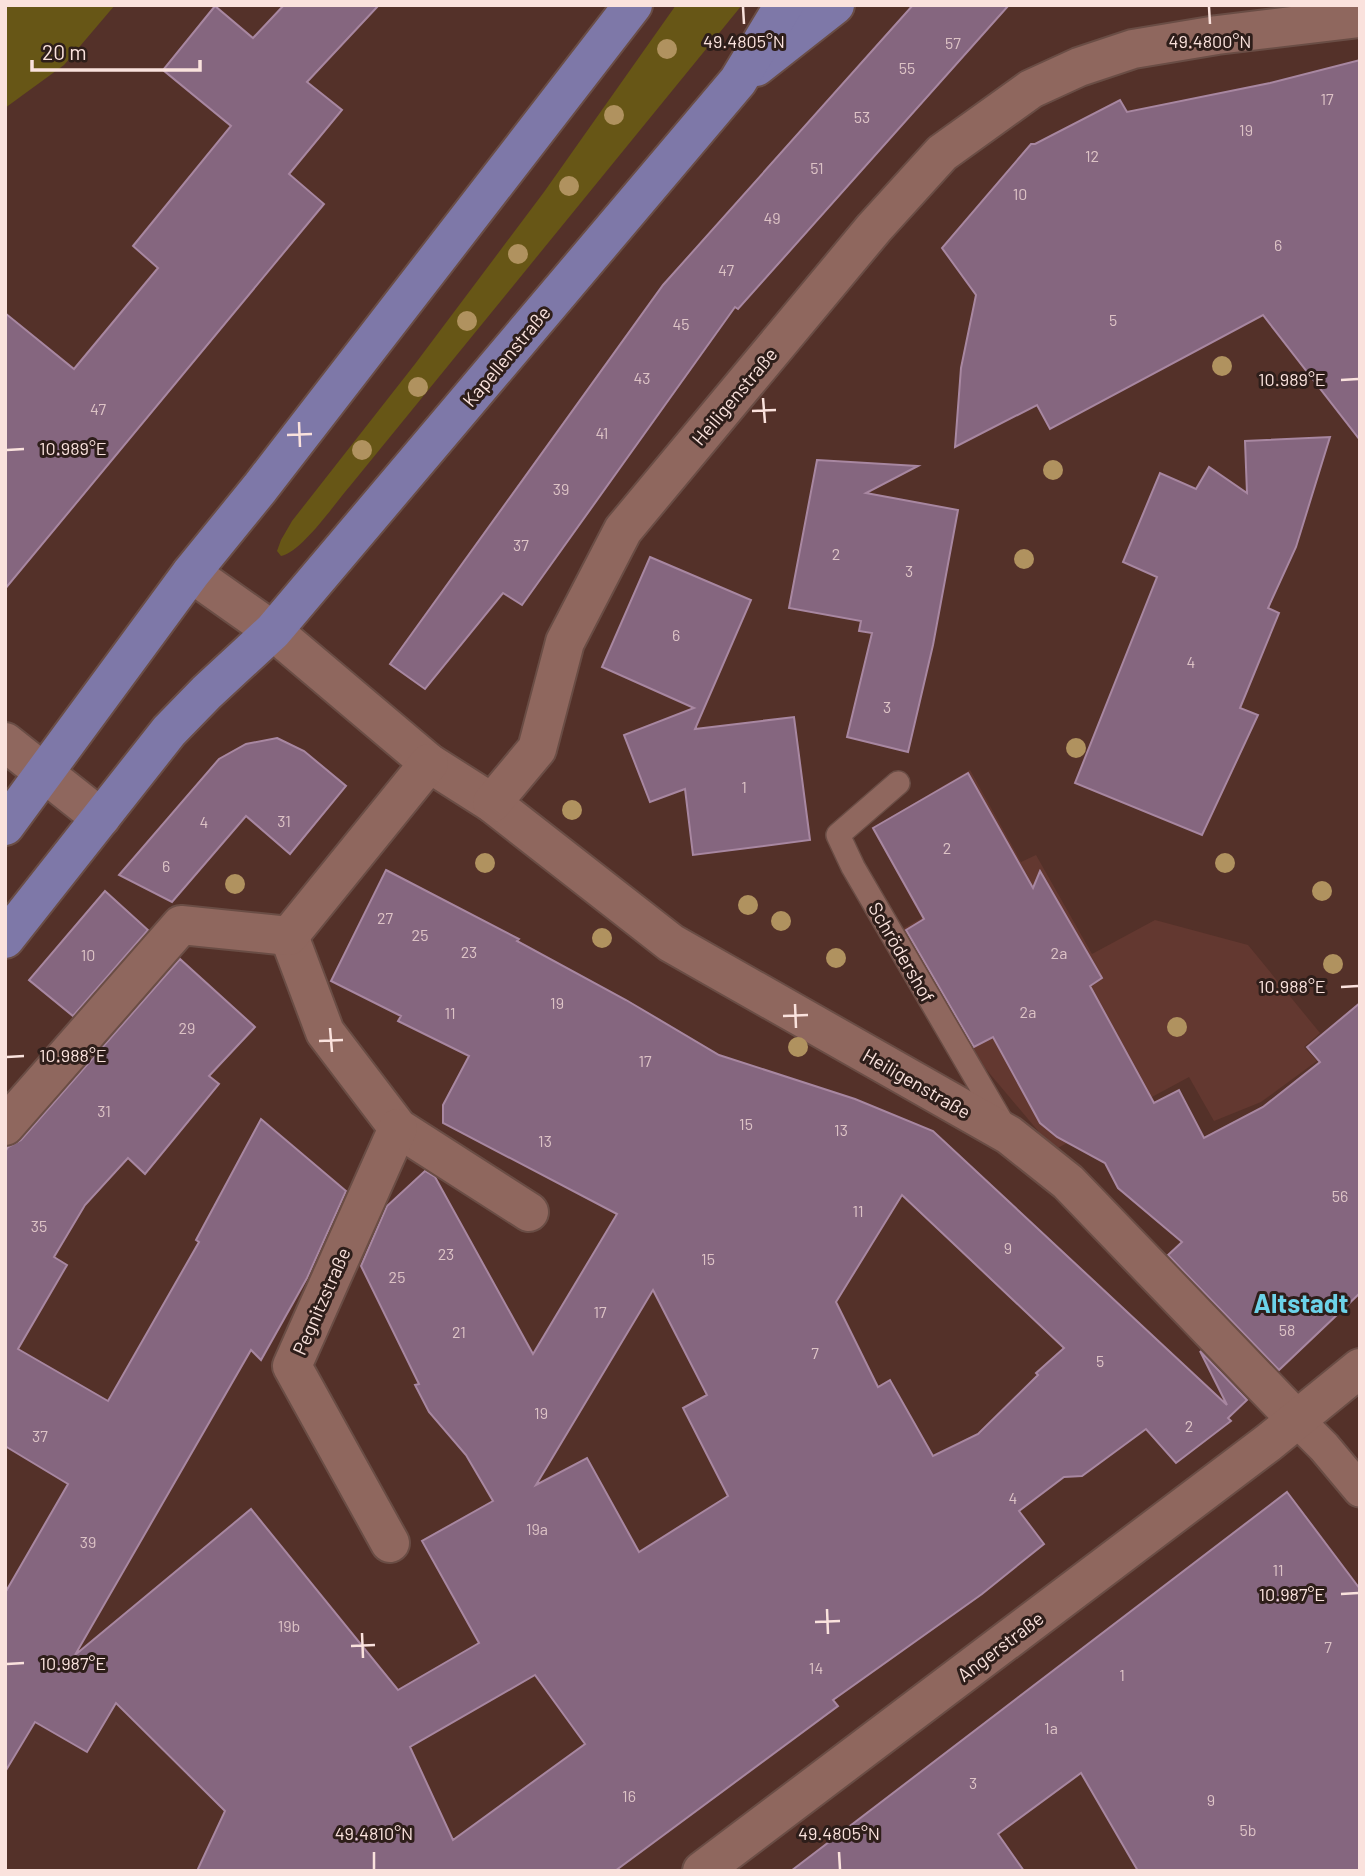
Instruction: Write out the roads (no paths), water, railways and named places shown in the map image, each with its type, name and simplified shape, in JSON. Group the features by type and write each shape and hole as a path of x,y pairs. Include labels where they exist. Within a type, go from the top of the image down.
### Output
{"main road":[{"path":"5,827 191,573 260,488 633,5"},
{"name":"Kapellenstraße","path":"5,939 169,731 206,692 273,631 738,81 785,5"},
{"name":"Kapellenstraße","path":"738,81 835,5"}],"street":[{"name":"Heiligenstraße","path":"492,803 537,749 565,642 623,530 874,228 942,153 1031,89 1079,67 1133,49 1217,35 1360,18"},
{"path":"191,573 273,631"},
{"name":"Heiligenstraße","path":"273,631 429,763 492,803 671,943 1009,1135 1068,1182 1296,1419"},
{"path":"5,742 101,818"},
{"path":"289,936 429,763"},
{"path":"5,1126 181,925 289,936"},
{"path":"289,936 325,1032 398,1128 529,1212"},
{"name":"Pegnitzstraße","path":"390,1544 292,1366 398,1128"},
{"name":"Angerstraße","path":"716,1867 1268,1443 1360,1367"},
{"path":"1296,1419 1360,1490"}],"lane":[{"name":"Schrödershof","path":"898,783 838,835 853,867 1009,1135"}],"district":[{"name":"Altstadt","path":"1301,1302"}]}
